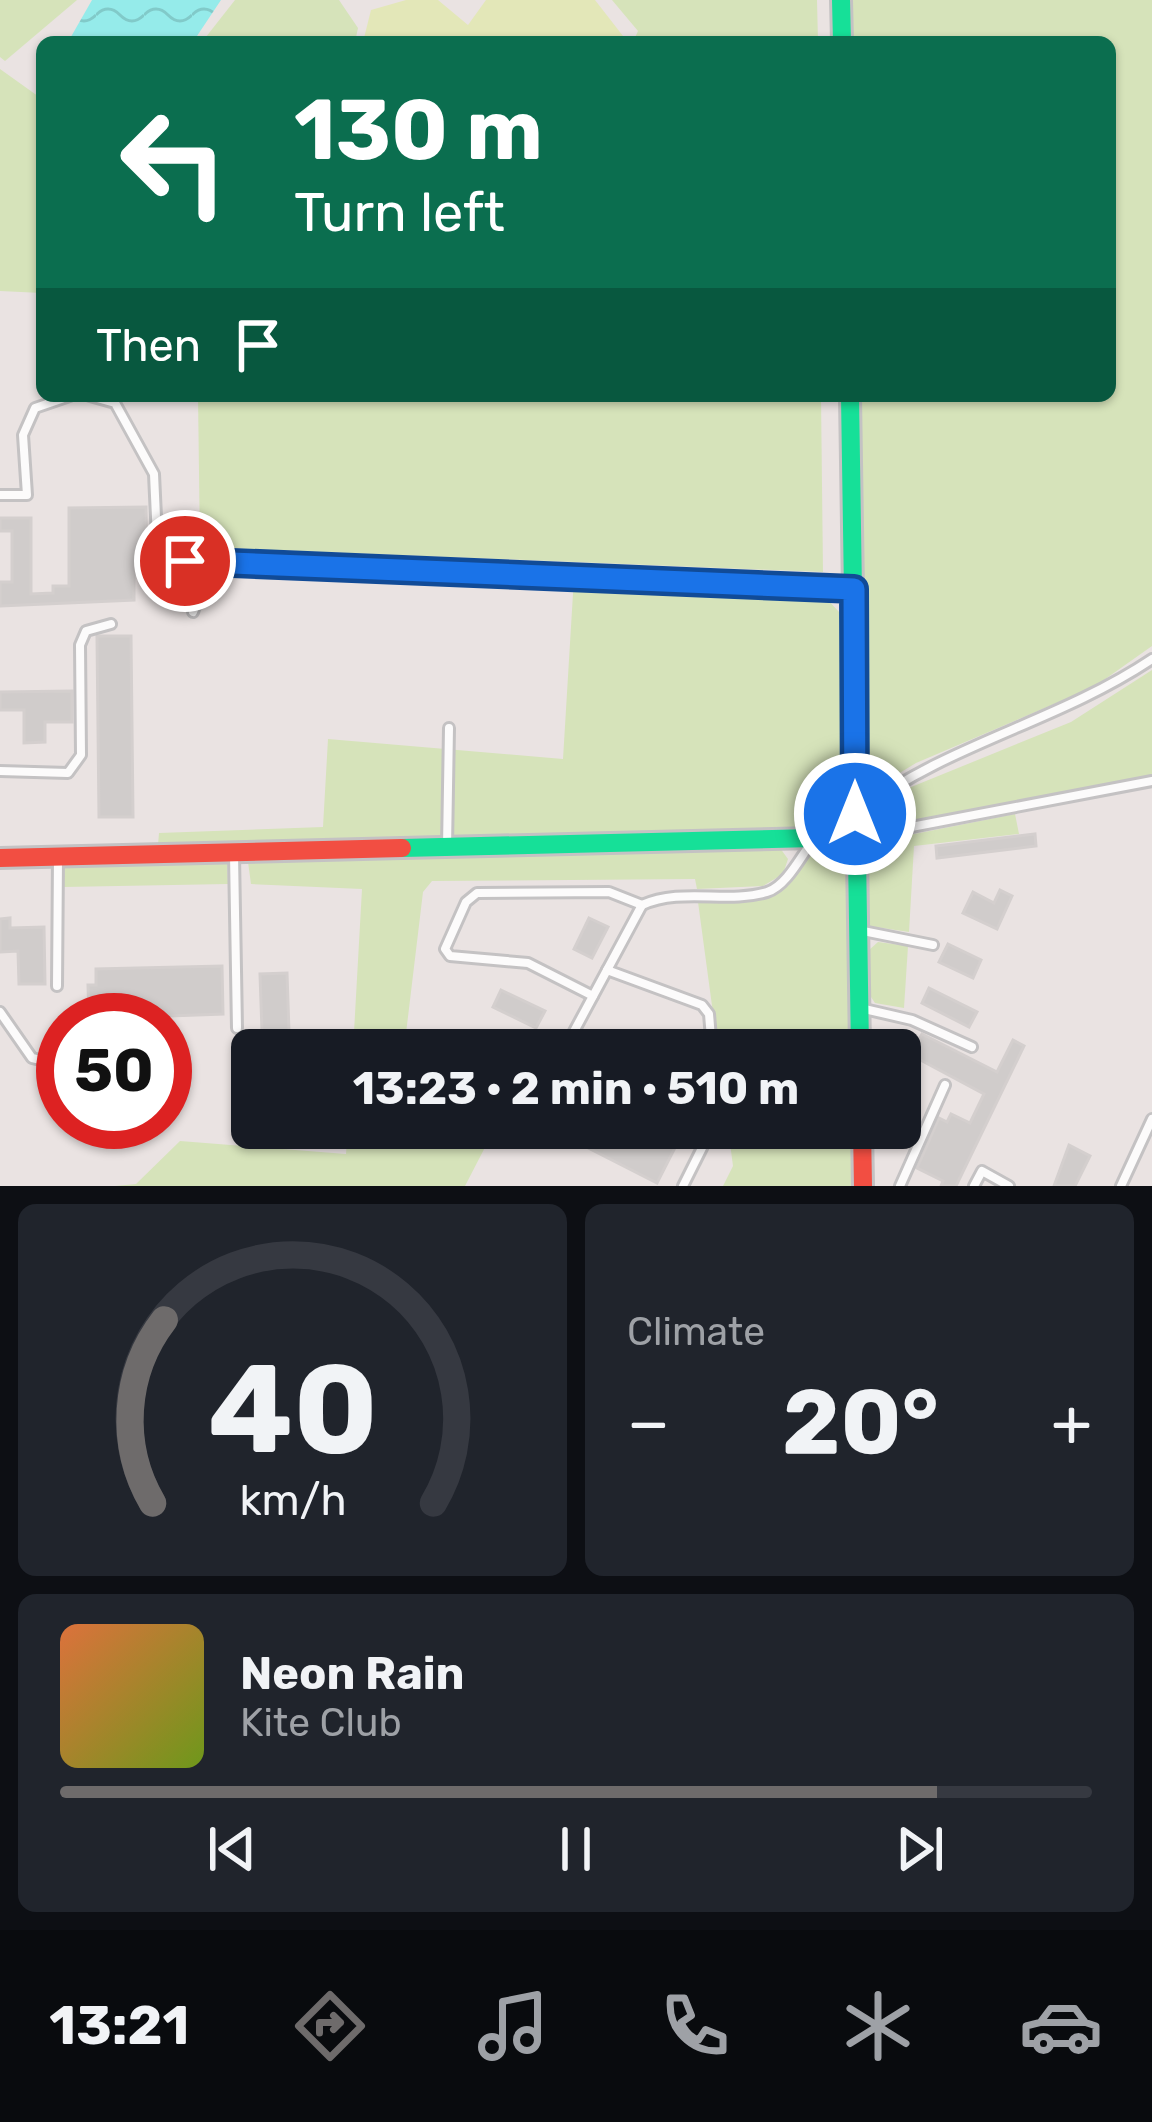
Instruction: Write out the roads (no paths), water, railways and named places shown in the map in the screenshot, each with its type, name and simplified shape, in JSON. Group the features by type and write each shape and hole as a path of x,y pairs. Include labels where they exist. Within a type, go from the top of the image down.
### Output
{"street":[{"path":"841,0 842,36"},
{"path":"850,402 860,1029"},
{"path":"0,858 855,836"},
{"path":"862,1149 863,1186"}],"lane":[{"path":"0,495 27,495 23,435 34,408 52,402"},
{"path":"111,402 154,475 158,560 854,589"},
{"path":"193,612 212,562"},
{"path":"0,771 68,772 81,755 80,645 86,631 111,625"},
{"path":"855,814 901,779 1098,695 1152,659"},
{"path":"447,847 449,728"},
{"path":"855,836 1152,781"},
{"path":"592,997 528,963 450,956 445,950 466,902 476,893 609,892 642,905 676,897 767,892 783,881 814,840"},
{"path":"234,853 237,1028"},
{"path":"57,986 58,858"},
{"path":"575,1029 642,905"},
{"path":"857,930 933,945"},
{"path":"607,970 702,1005 709,1014 710,1029"},
{"path":"859,1008 912,1020 972,1047"},
{"path":"0,1012 36,1059"},
{"path":"900,1186 945,1085"},
{"path":"1121,1186 1152,1119"},
{"path":"683,1186 702,1149"},
{"path":"974,1186 982,1171 1009,1186"}],"water":[{"path":"92,0 221,0 197,36 71,36"}]}
